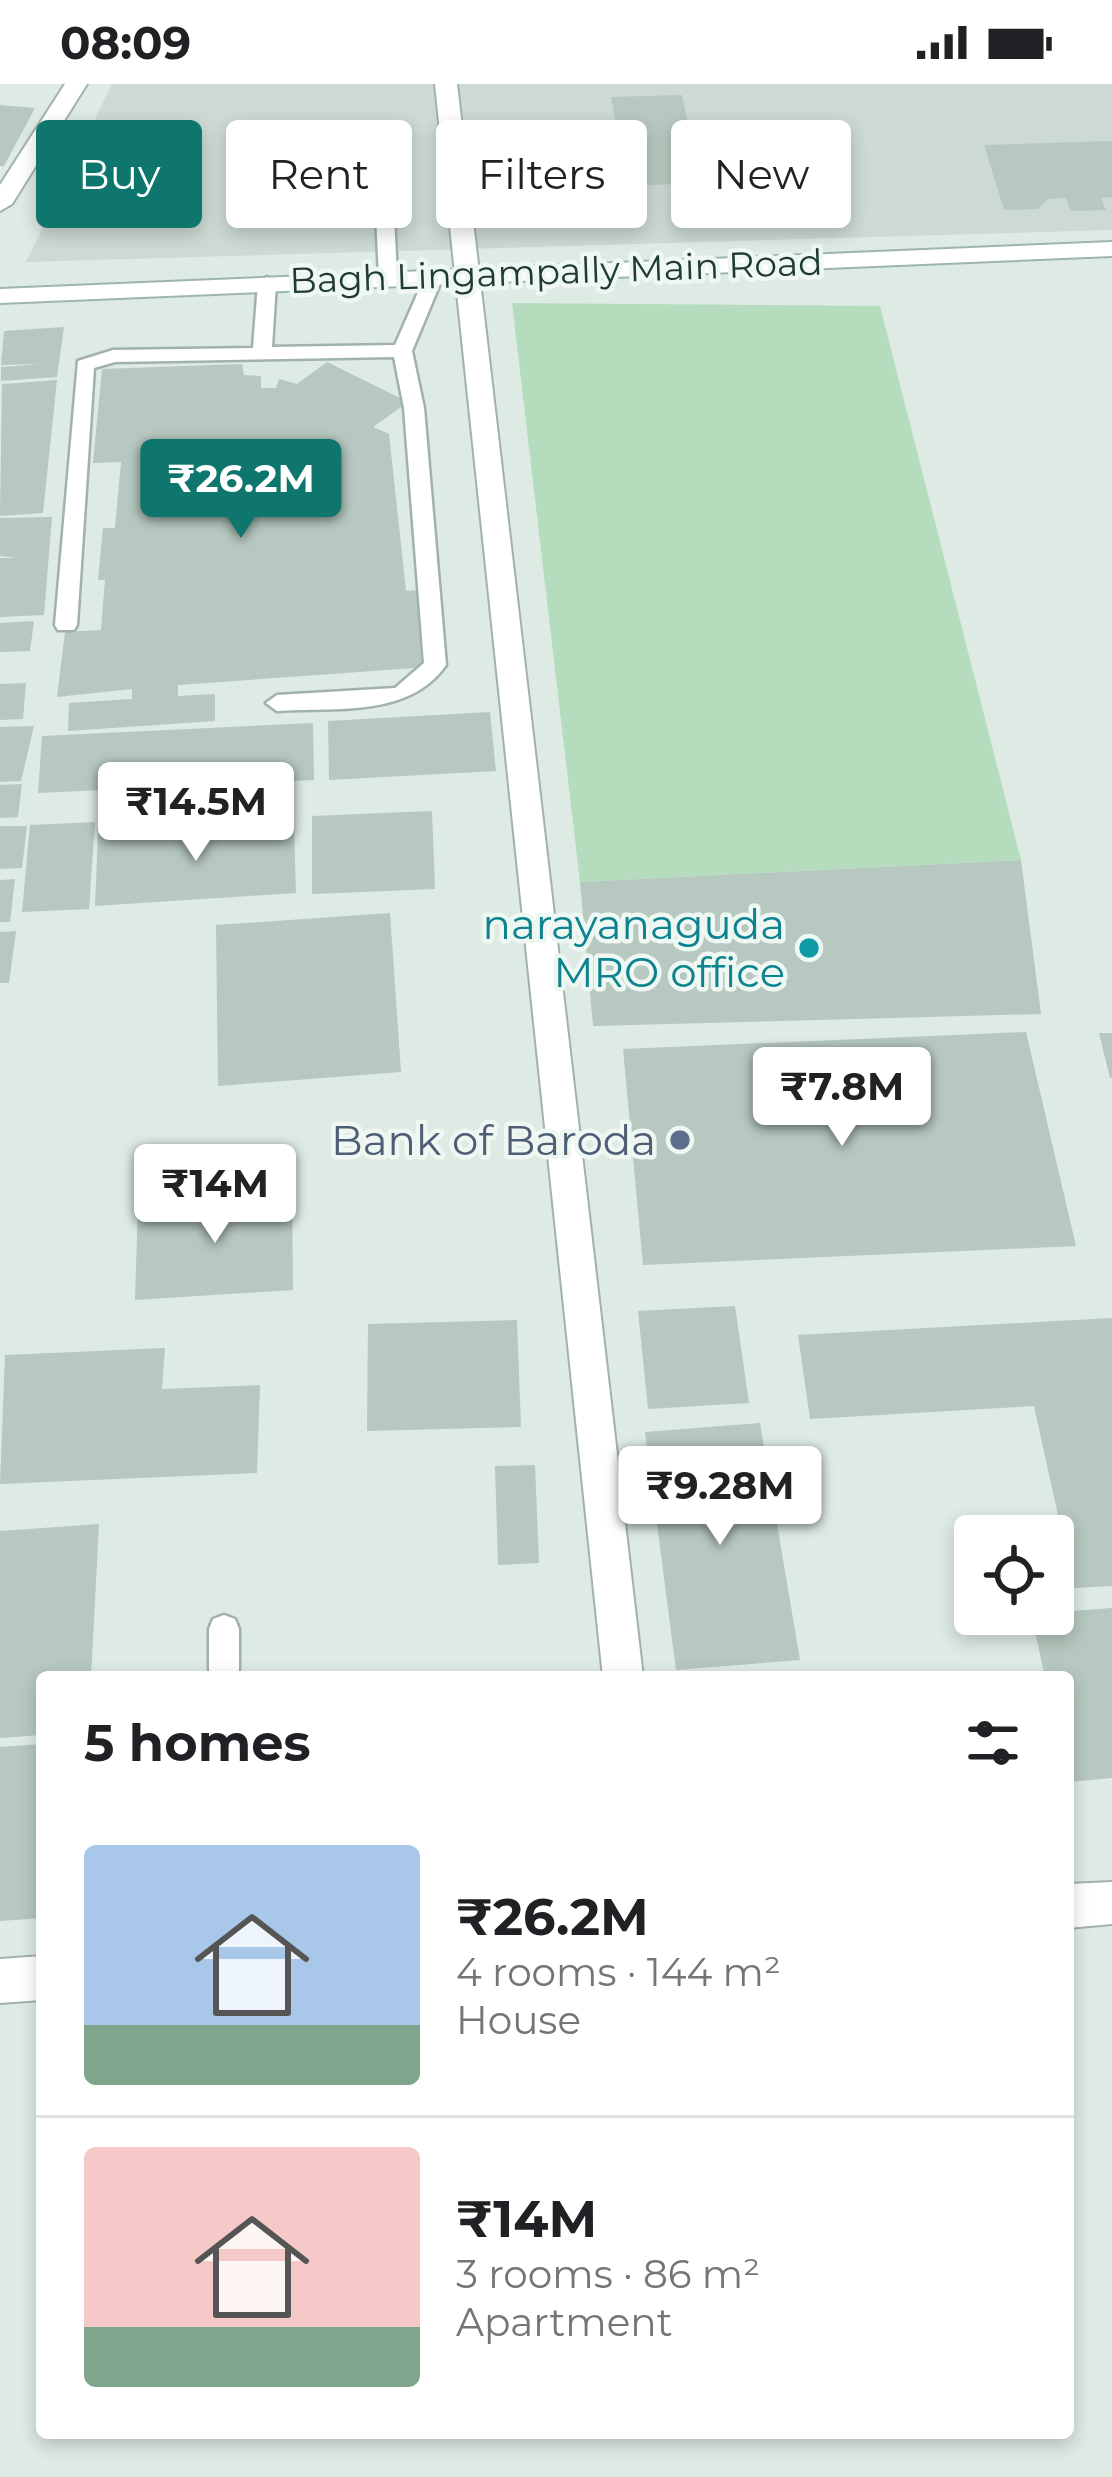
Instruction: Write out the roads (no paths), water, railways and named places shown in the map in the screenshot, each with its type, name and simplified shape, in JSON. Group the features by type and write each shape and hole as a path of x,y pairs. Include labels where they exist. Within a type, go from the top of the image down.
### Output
{"street":[{"path":"0,204 76,84"},
{"path":"446,84 451,273 622,1671"},
{"name":"Bagh Lingampally Main Road","path":"0,296 451,273 1112,249"},
{"path":"0,1982 36,1979"}],"lane":[{"path":"386,228 388,277"},
{"path":"277,703 399,695 416,686 435,665 414,408 402,350 451,273"},
{"path":"262,353 267,283"},
{"path":"66,625 85,365 113,356 402,350"},
{"path":"224,1629 224,1671"}],"place":[{"name":"narayanaguda MRO office","path":"809,948"},
{"name":"Bank of Baroda","path":"680,1140"}]}
